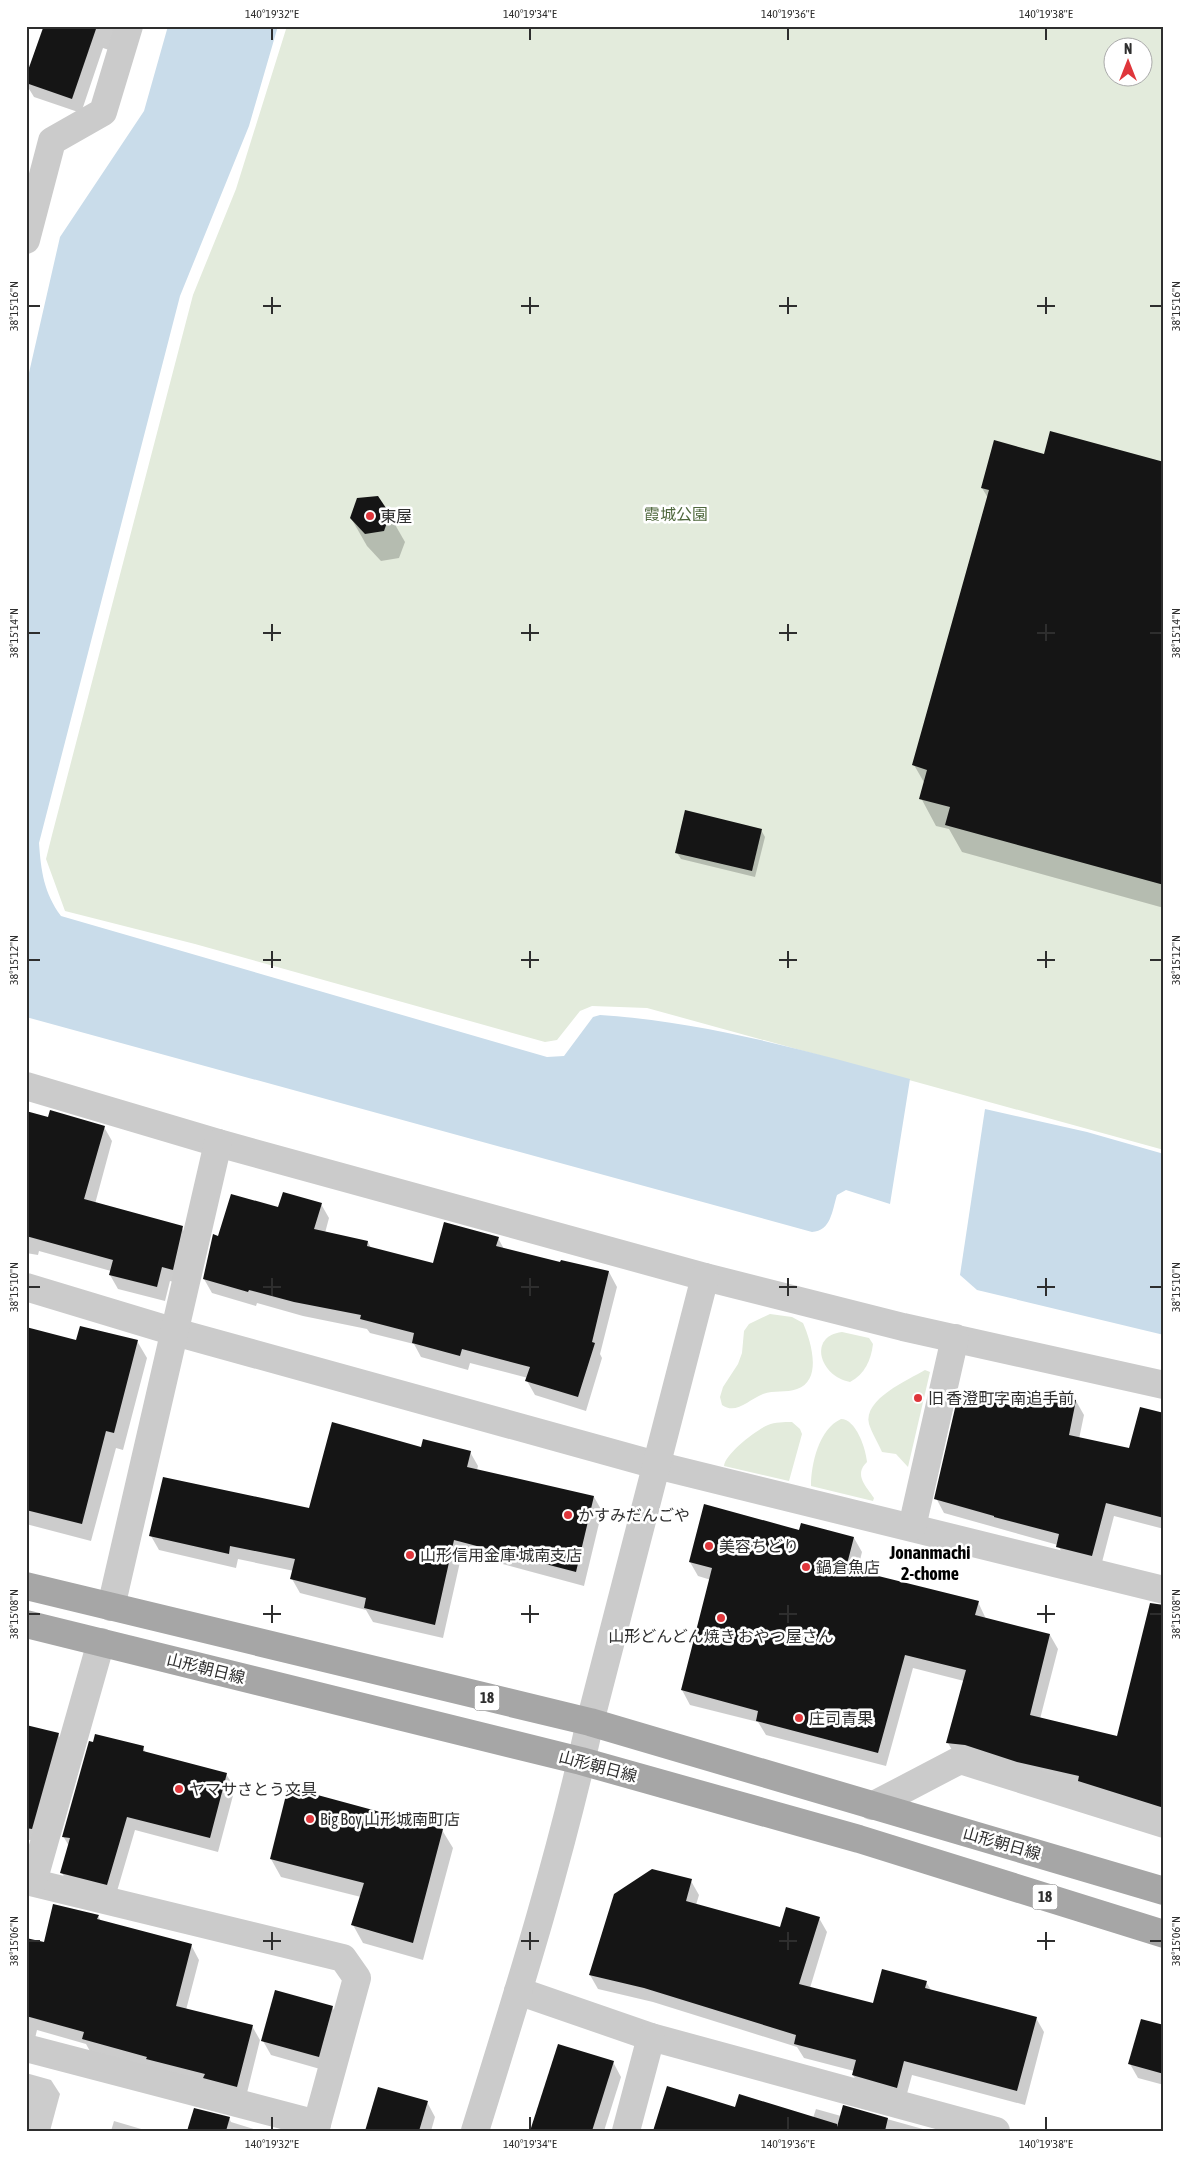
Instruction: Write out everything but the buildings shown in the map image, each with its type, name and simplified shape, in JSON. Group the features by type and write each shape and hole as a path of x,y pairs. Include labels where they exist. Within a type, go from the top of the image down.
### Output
{"main road":[{"name":"山形朝日線","path":"26,1586 590,1722 1164,1891"},
{"name":"山形朝日線","path":"26,1624 582,1761 926,1860 1164,1934"}],"street":[{"path":"26,240 52,141 103,112 129,26"},
{"path":"26,1086 218,1143 706,1277 955,1338 1164,1385"},
{"path":"111,1608 218,1143"},
{"path":"475,2131 518,1991 582,1761 590,1722 706,1277"},
{"path":"26,1287 175,1332 656,1465 1164,1590"},
{"path":"912,1527 955,1338"},
{"path":"26,2048 316,2127 357,1978 343,1958 30,1882 102,1642"},
{"path":"872,1806 960,1760 1164,1824"},
{"path":"518,1991 651,2037 996,2131"},
{"path":"626,2131 651,2037"}],"green space":[{"name":"霞城公園","path":"287,26 1164,26 1164,1150 647,1008 592,1006 580,1011 557,1040 545,1042 195,944 65,911 46,859 193,295 236,189"},
{"path":"770,1314 792,1317 803,1323 813,1359 810,1377 805,1384 797,1389 763,1394 742,1406 727,1408 722,1405 720,1397 723,1387 738,1364 742,1353 744,1331 749,1324"},
{"path":"842,1332 869,1338 873,1344 871,1356 863,1371 850,1382 839,1378 831,1372 825,1365 822,1356 821,1348 825,1341 831,1335"},
{"path":"925,1370 930,1372 908,1467 896,1454 882,1452 869,1424 869,1415 873,1406 888,1391"},
{"path":"841,1419 846,1420 856,1429 865,1450 867,1462 863,1467 861,1476 874,1498 873,1501 811,1486 815,1458 822,1439 833,1424"},
{"path":"792,1422 800,1429 802,1434 789,1481 724,1466 735,1449 756,1432 771,1424"}],"water":[{"path":"168,26 278,26 249,126 180,296 39,843 44,881 55,907 61,916 547,1057 564,1056 593,1017 600,1015 679,1024 718,1031 795,1048 910,1079 890,1204 846,1190 837,1195 827,1224 818,1231 812,1232 26,1017 26,386 60,237 144,111"},
{"path":"985,1109 1087,1132 1164,1154 1164,1335 977,1290 960,1275"}],"place":[{"name":"東屋","path":"370,516"},
{"name":"旧 香澄町字南追手前","path":"918,1398"},
{"name":"かすみだんごや","path":"568,1515"},
{"name":"美容ちどり","path":"709,1546"},
{"name":"山形信用金庫 城南支店","path":"410,1555"},
{"name":"鍋倉魚店","path":"806,1567"},
{"name":"山形どんどん焼き おやつ屋さん","path":"721,1618"},
{"name":"庄司青果","path":"799,1718"},
{"name":"ヤマサさとう文具","path":"179,1789"},
{"name":"Big Boy 山形城南町店","path":"310,1819"}],"district":[{"name":"Jonanmachi 2-chome","path":"930,1564"}]}
